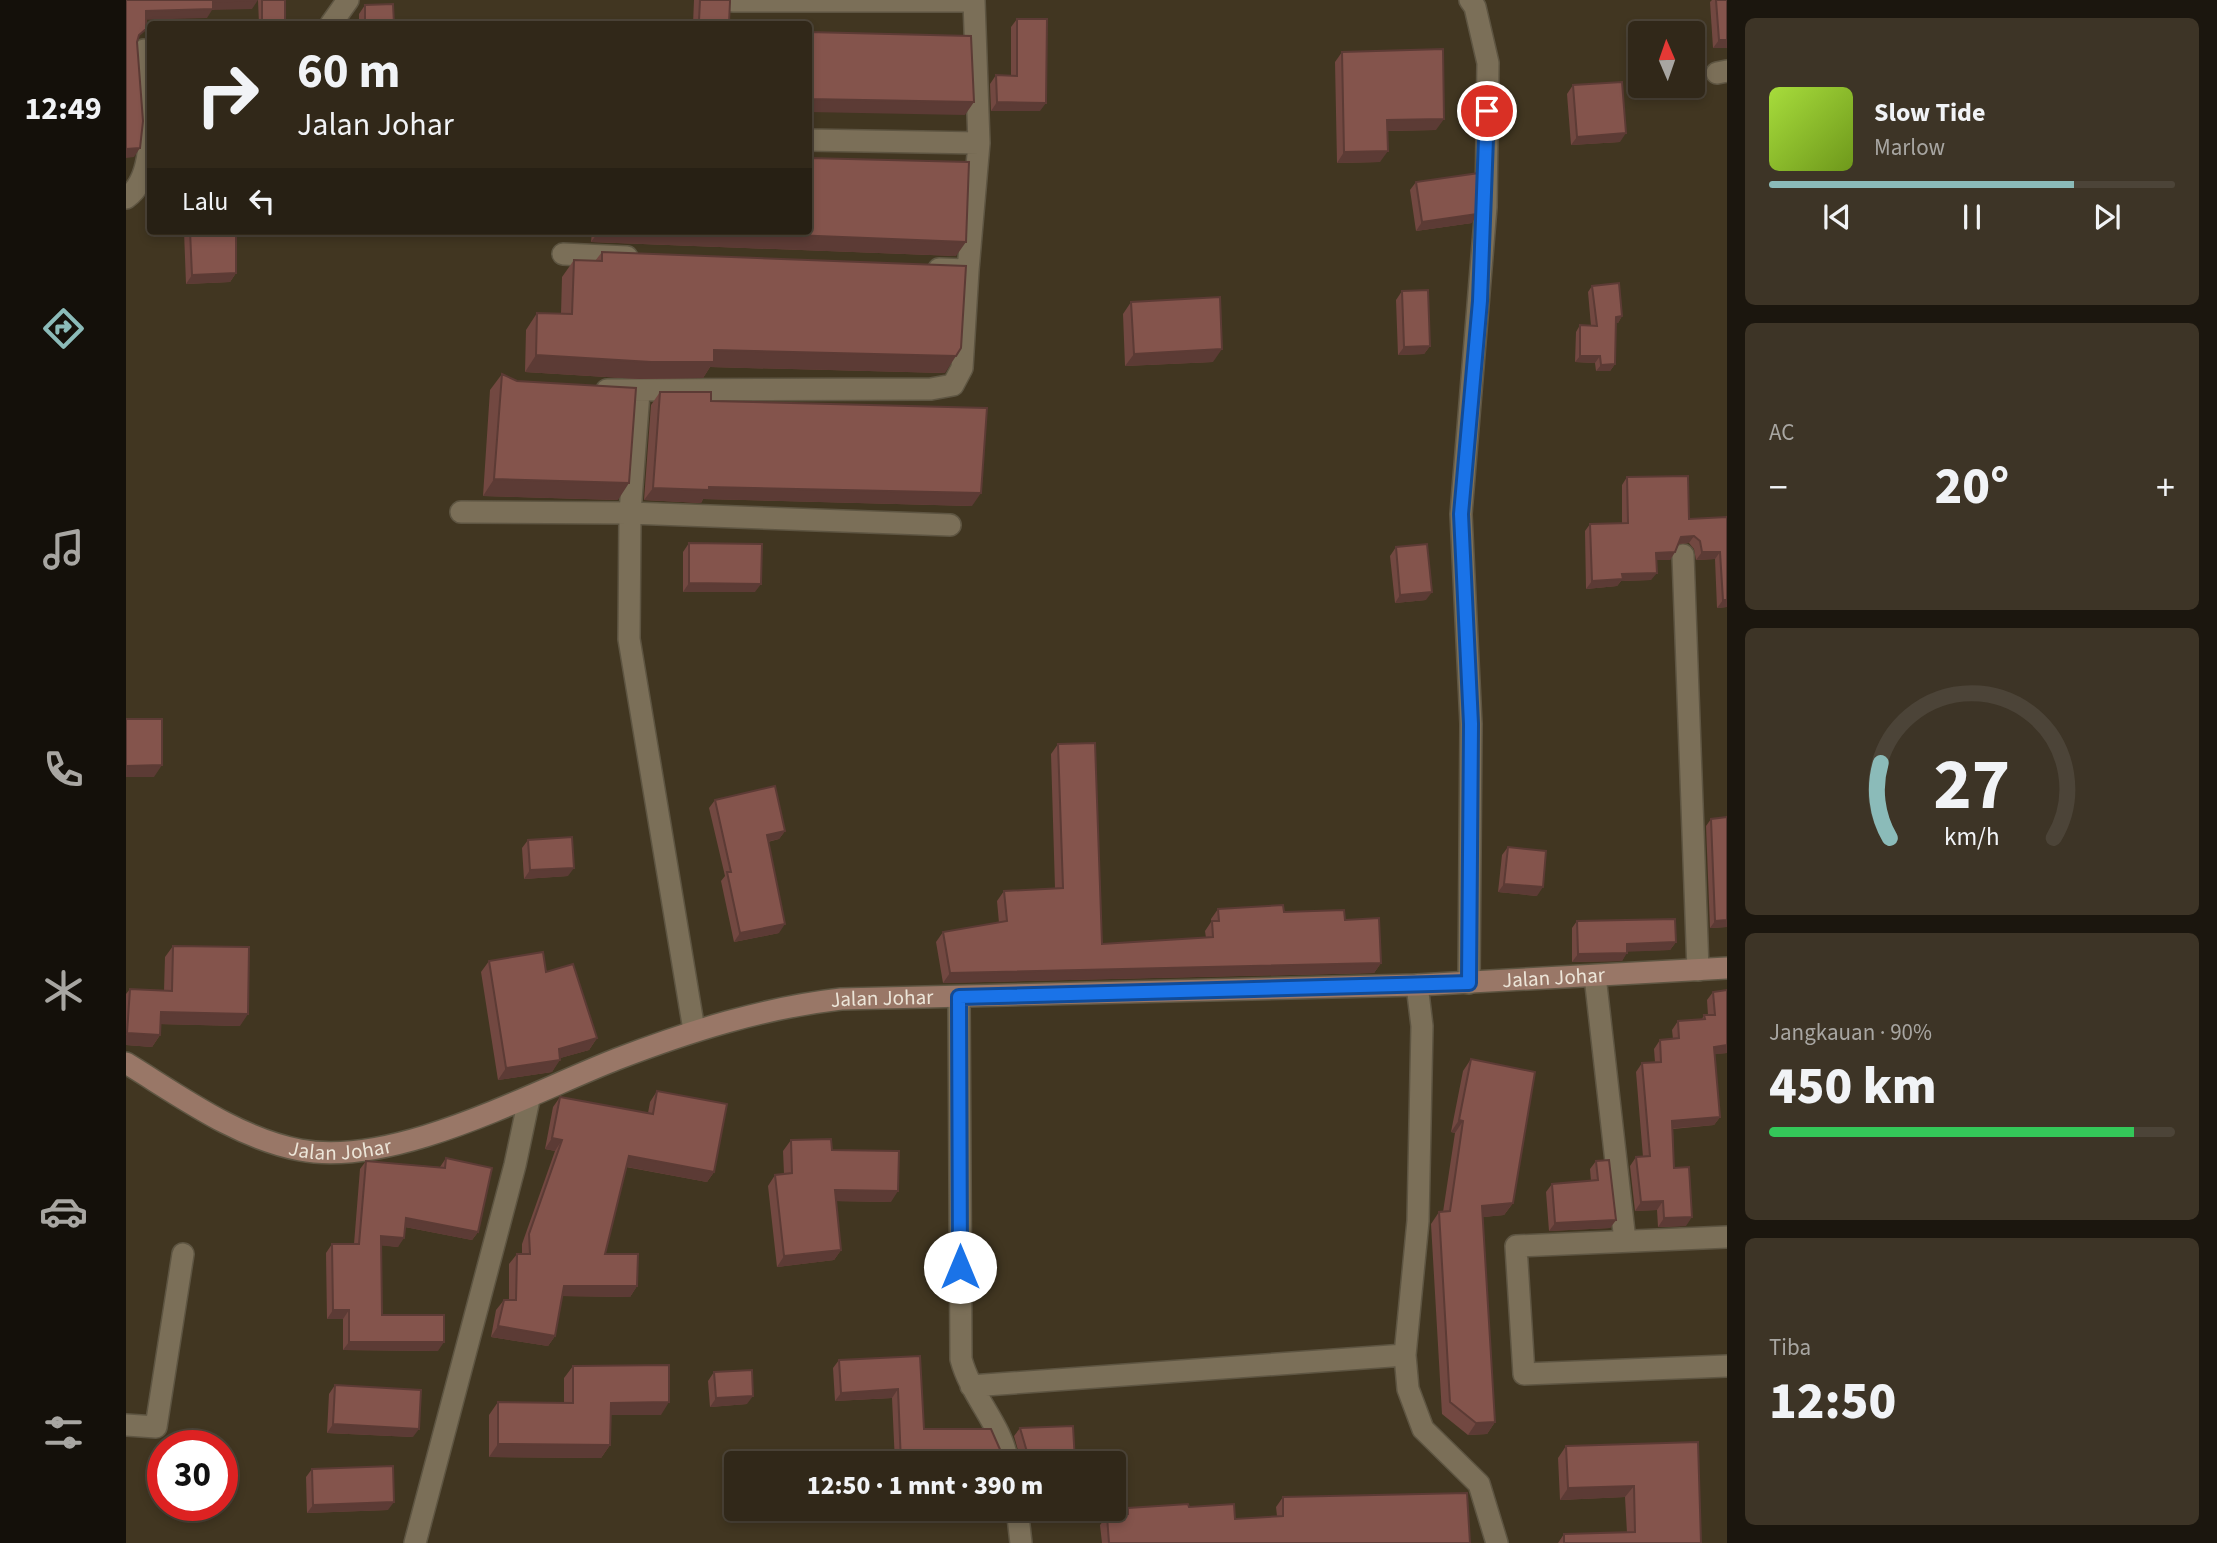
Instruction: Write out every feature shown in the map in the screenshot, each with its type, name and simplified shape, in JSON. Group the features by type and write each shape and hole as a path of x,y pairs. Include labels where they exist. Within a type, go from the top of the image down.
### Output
{"street":[{"path":"333,21 348,0"},
{"path":"586,389 639,392 931,389 953,385 962,368 979,143 979,0 733,1"},
{"path":"1469,983 1471,724 1461,514 1486,207 1488,63 1475,7 1470,0"},
{"path":"140,50 147,132"},
{"path":"812,141 979,143"},
{"path":"126,198 136,191 147,161"},
{"path":"563,254 647,258"},
{"path":"912,268 968,270"},
{"path":"639,392 630,513 629,639 694,1030"},
{"path":"460,512 630,513 950,525"},
{"path":"1683,555 1698,970"},
{"name":"Jalan Johar","path":"126,1063 231,1125 280,1146 327,1153 356,1152 403,1141 529,1099 613,1060 694,1030 790,1005 841,999 1469,983 1727,968"},
{"path":"1595,975 1625,1241"},
{"path":"1417,985 1422,1026 1418,1221 1405,1355 1408,1389 1423,1429 1479,1484 1497,1543"},
{"path":"959,997 963,1368 971,1387 1003,1437 1006,1451"},
{"path":"415,1543 515,1165 529,1099"},
{"path":"1727,1237 1516,1246 1524,1374 1727,1366"},
{"path":"126,1426 156,1427 183,1254"},
{"path":"971,1387 1405,1355"},
{"path":"1018,1521 1021,1543"}],"building":[{"path":"126,0 257,0 213,2 213,9 146,11 146,29 139,35 137,42 143,121 140,148 126,149"},
{"path":"262,0 285,0 285,21 262,21"},
{"path":"700,0 730,0 729,21 699,21"},
{"path":"1716,0 1727,0 1727,40 1719,40"},
{"path":"393,4 394,21 365,21 365,5"},
{"path":"1017,19 1047,19 1046,103 997,102 996,75 1017,76"},
{"path":"812,32 971,36 974,102 812,99"},
{"path":"1443,49 1444,119 1387,120 1388,151 1344,152 1342,52"},
{"path":"1622,82 1626,133 1577,137 1573,85"},
{"path":"812,158 969,162 966,242 795,235 812,235"},
{"path":"1479,173 1477,214 1422,222 1416,182"},
{"path":"190,235 236,235 236,273 192,275"},
{"path":"602,252 966,266 961,348 956,356 714,350 714,362 651,362 536,355 537,313 572,314 574,260 602,261"},
{"path":"1619,283 1622,316 1616,317 1615,364 1601,365 1600,356 1580,356 1580,325 1597,326 1592,286"},
{"path":"1428,290 1430,346 1404,347 1402,291"},
{"path":"1220,297 1222,349 1134,354 1131,302"},
{"path":"502,374 517,381 636,388 629,483 494,479"},
{"path":"660,392 711,392 711,401 987,408 981,493 653,488"},
{"path":"1688,476 1689,519 1727,517 1727,600 1723,600 1720,552 1702,552 1700,541 1694,536 1681,537 1675,552 1656,553 1657,573 1622,574 1623,579 1592,581 1590,524 1628,523 1627,477"},
{"path":"689,543 762,544 761,584 689,583"},
{"path":"1427,544 1432,592 1400,595 1396,547"},
{"path":"126,719 162,719 162,765 126,766"},
{"path":"1095,743 1102,944 1213,937 1212,921 1219,921 1218,909 1283,905 1284,912 1344,910 1345,920 1379,918 1381,963 950,973 943,932 1007,921 1004,891 1063,888 1058,744"},
{"path":"775,786 785,831 767,835 785,924 740,933 727,872 731,872 715,800"},
{"path":"1727,817 1727,920 1715,921 1711,819"},
{"path":"572,837 574,868 530,870 528,840"},
{"path":"1508,847 1546,851 1543,887 1504,884"},
{"path":"1675,919 1676,942 1627,944 1627,953 1578,954 1577,921"},
{"path":"173,946 249,947 248,1014 161,1012 160,1035 127,1033 130,989 172,991"},
{"path":"543,952 546,972 573,964 597,1038 559,1049 560,1060 506,1068 489,961"},
{"path":"1727,990 1727,1045 1714,1047 1720,1117 1672,1121 1674,1168 1689,1167 1692,1217 1664,1218 1663,1201 1641,1202 1636,1157 1650,1156 1642,1063 1661,1062 1660,1040 1679,1038 1678,1021 1705,1019 1704,1015 1715,1015 1713,992"},
{"path":"1471,1059 1535,1072 1513,1203 1482,1206 1495,1422 1476,1423 1450,1402 1439,1212 1450,1211 1463,1121 1459,1120"},
{"path":"657,1091 727,1104 714,1172 629,1156 605,1254 638,1254 637,1286 564,1286 555,1336 498,1326 504,1300 516,1300 517,1254 530,1254 529,1234 562,1140 552,1138 560,1097 653,1114"},
{"path":"831,1139 832,1150 899,1151 898,1191 835,1190 841,1250 784,1256 775,1175 792,1173 791,1140"},
{"path":"446,1158 492,1168 478,1232 406,1218 404,1238 381,1236 382,1315 444,1315 444,1342 349,1342 349,1310 333,1310 332,1244 359,1244 366,1161 445,1168"},
{"path":"1609,1160 1616,1220 1555,1223 1552,1184 1598,1180 1596,1161"},
{"path":"920,1356 924,1429 991,1429 1001,1451 901,1451 898,1389 841,1393 839,1360"},
{"path":"669,1365 669,1402 611,1403 610,1445 498,1444 498,1402 573,1403 573,1366"},
{"path":"752,1370 753,1396 716,1398 714,1372"},
{"path":"335,1385 421,1390 419,1429 333,1424"},
{"path":"1073,1426 1074,1451 1027,1451 1020,1428"},
{"path":"1698,1442 1701,1543 1564,1543 1564,1534 1635,1532 1634,1486 1568,1488 1566,1446"},
{"path":"393,1466 394,1502 313,1505 312,1469"},
{"path":"1467,1493 1470,1543 1109,1543 1107,1521 1126,1521 1128,1508 1234,1504 1235,1519 1283,1516 1283,1497"}],"route":[{"path":"960,1267 959,997 1469,983 1471,724 1461,514 1480,301 1486,207 1487,111"}]}
